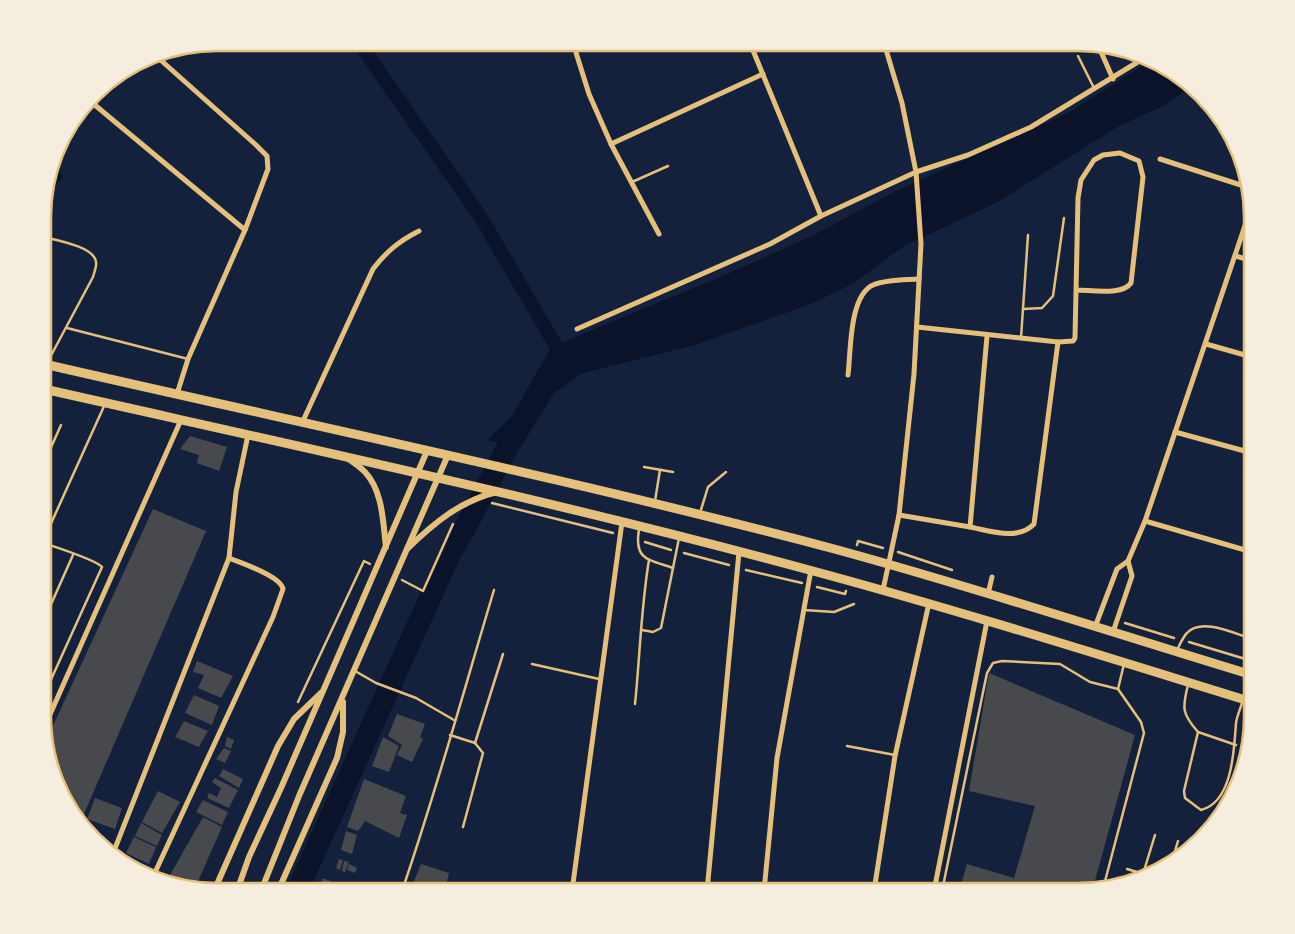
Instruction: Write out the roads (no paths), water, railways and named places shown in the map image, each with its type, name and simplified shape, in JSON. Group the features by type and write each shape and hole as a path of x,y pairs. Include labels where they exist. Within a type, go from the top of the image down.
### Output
{"main road":[{"path":"51,365 480,462 699,515 888,564 1243,672"},
{"path":"51,391 525,498 811,570 929,603 1243,698"}],"street":[{"path":"576,51 589,94 611,144 659,234"},
{"path":"754,52 821,216"},
{"path":"883,590 899,515 917,328 921,244 916,176 902,103 887,52"},
{"path":"1102,54 1113,79"},
{"path":"162,61 267,156 268,169 245,230 188,359 177,394"},
{"path":"577,329 770,244 821,216 1031,127 1137,63"},
{"path":"611,144 763,74"},
{"path":"95,106 245,230"},
{"path":"917,328 1068,343 1075,338 1076,290 1078,198 1081,180 1094,160 1103,155 1120,152 1139,160 1143,177 1131,283 1128,288 1120,290 1076,290"},
{"path":"1160,160 1241,186"},
{"path":"302,423 373,269 400,241 419,231"},
{"path":"1095,626 1116,569 1128,561 1145,521 1243,234"},
{"path":"1236,256 1243,258"},
{"path":"848,375 856,303 863,292 883,282 920,279"},
{"path":"970,527 987,336"},
{"path":"899,515 1005,534 1022,533 1034,524 1058,342"},
{"path":"1206,344 1243,354"},
{"path":"52,710 181,420"},
{"path":"1175,432 1243,451"},
{"path":"115,847 229,558 236,492 248,435"},
{"path":"240,882 249,857 386,548 426,451"},
{"path":"265,882 299,796 448,455"},
{"path":"346,457 366,473 375,489 381,506 386,548"},
{"path":"404,552 443,517 462,504 481,496 498,492"},
{"path":"1145,521 1243,549"},
{"path":"573,882 599,679 622,522"},
{"path":"708,883 739,552"},
{"path":"155,870 273,617 283,589 280,583 267,575 229,558"},
{"path":"1113,632 1132,576 1128,561"},
{"path":"765,883 777,758 811,570"},
{"path":"988,594 992,576"},
{"path":"875,883 895,756 929,603"},
{"path":"936,883 987,621"},
{"path":"218,882 285,733 303,709 324,690"},
{"path":"282,882 337,758 343,732 343,698"}],"lane":[{"path":"1078,56 1095,90"},
{"path":"632,182 668,166"},
{"path":"1023,309 1042,308 1053,296 1064,218"},
{"path":"1021,338 1028,235"},
{"path":"51,239 87,250 97,262 93,277 67,328 51,354"},
{"path":"67,328 188,359"},
{"path":"52,524 106,403"},
{"path":"51,446 61,425"},
{"path":"644,467 673,472"},
{"path":"654,504 660,470"},
{"path":"699,515 708,486 726,472"},
{"path":"640,526 636,545 639,552 649,560 673,568"},
{"path":"642,630 653,632 661,628 679,536"},
{"path":"52,545 73,555 95,560 102,567 52,677"},
{"path":"52,603 73,555"},
{"path":"635,704 642,630 642,598 649,560"},
{"path":"405,882 427,818 454,720 494,590"},
{"path":"804,610 834,612 854,604"},
{"path":"1176,652 1187,633 1196,626 1205,626 1243,636"},
{"path":"475,743 503,654"},
{"path":"944,883 987,673 994,663 1002,661 1060,664 1090,682 1118,689 1141,722 1144,733 1105,880"},
{"path":"1118,689 1124,663"},
{"path":"532,664 599,679"},
{"path":"354,671 376,683 416,698 454,720"},
{"path":"1188,682 1182,705 1185,714 1198,732 1236,745"},
{"path":"1198,732 1184,791 1185,798 1201,810 1218,802 1223,793 1236,745 1236,723 1243,710"},
{"path":"450,735 475,743 483,753 462,827"},
{"path":"847,746 895,756"},
{"path":"1145,868 1156,835"},
{"path":"1175,851 1178,841"},
{"path":"1128,869 1136,872"}],"water":[{"path":"1144,65 1161,74 1185,91 1161,107 1119,126 996,203 904,246 854,283 811,304 695,345 583,373 554,393 520,448 487,440 512,416 551,347 732,272 812,236 896,191 1066,114"},
{"path":"58,171 63,177 55,187"}],"waterway":[{"path":"365,51 480,216 563,358"},
{"path":"301,882 450,554 524,419"}]}
